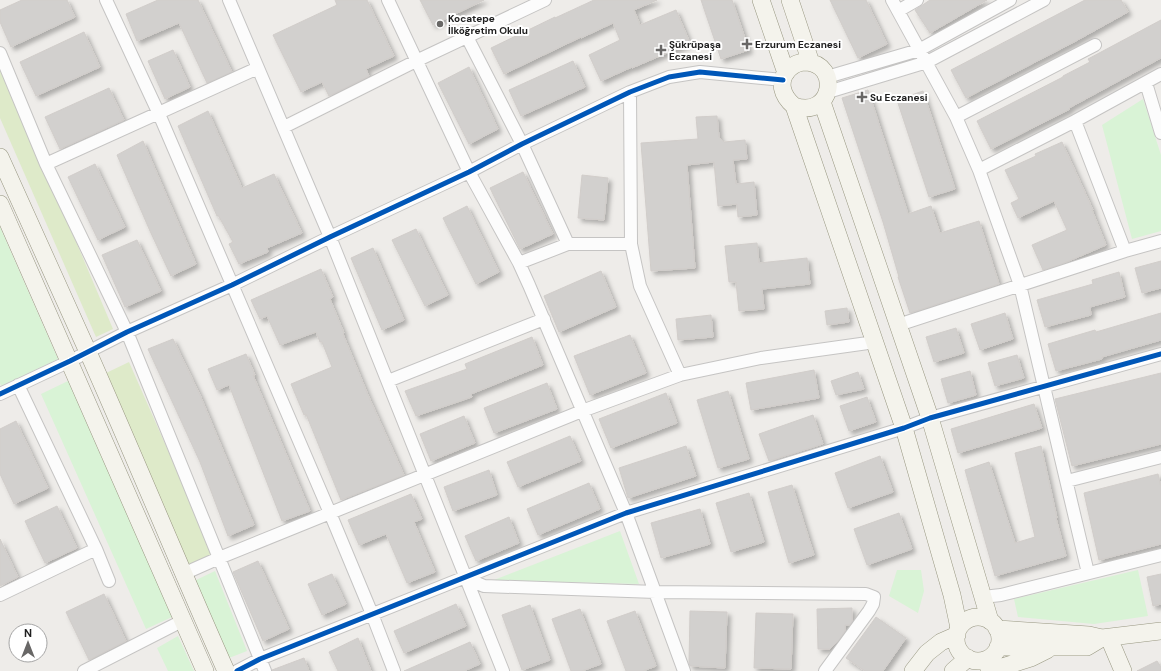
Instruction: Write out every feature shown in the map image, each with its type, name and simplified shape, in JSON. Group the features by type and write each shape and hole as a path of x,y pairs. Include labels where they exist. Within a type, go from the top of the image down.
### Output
{"street":[{"path":"106,0 159,114 330,513 394,671"},
{"path":"388,0 469,172 519,263 544,319 626,514 684,671"},
{"path":"284,127 416,61 545,0"},
{"path":"760,0 784,77"},
{"path":"790,0 811,63"},
{"path":"917,0 895,5 956,117 979,170 1020,285 1088,572"},
{"path":"794,106 904,428 952,595 958,631 956,642 958,648 962,654 968,658 975,661 982,661 995,653 1000,640 983,598 930,418 898,325 826,90 821,68 811,63 804,62 796,64 790,68 784,77 782,88 784,95 794,106 801,108 816,106 826,90 919,50 1010,0"},
{"path":"826,90 927,62 1044,0"},
{"path":"232,1 258,68 330,237 465,578 504,671"},
{"path":"467,37 522,144 568,244"},
{"path":"956,117 1095,45"},
{"path":"0,53 46,164 127,332 265,671"},
{"path":"46,164 258,68"},
{"path":"0,394 127,332 232,285 469,172 522,144 630,92 669,77 700,72 784,77"},
{"path":"979,170 1075,121 1161,74"},
{"path":"1146,83 1161,133"},
{"path":"630,92 631,244 640,286 680,375"},
{"path":"1075,121 1125,251"},
{"path":"0,157 88,352 226,671"},
{"path":"0,204 205,671"},
{"path":"898,325 1125,251 1161,241"},
{"path":"519,263 568,244 631,244"},
{"path":"388,381 544,319"},
{"path":"183,574 219,558 582,412 680,375 760,358 875,342"},
{"path":"237,671 260,659 626,514 904,428 930,418 1161,354"},
{"path":"18,385 96,549 109,581"},
{"path":"1067,481 1161,457"},
{"path":"0,595 96,549"},
{"path":"983,598 1001,595 1088,572 1161,555"},
{"path":"465,578 484,586 656,592 866,594 874,597 873,604 869,611 825,671"},
{"path":"914,671 926,653 958,631 964,623 970,619 976,618 984,618 993,625 1106,638 1161,631"},
{"path":"84,671 182,621"},
{"path":"998,647 1087,647 1106,638"},
{"path":"1106,638 1123,671"},
{"path":"989,671 1031,658 1053,646"},
{"path":"953,671 968,658"}],"green space":[{"path":"0,62 113,329 96,337 0,118"},
{"path":"1143,99 1161,155 1161,231 1132,239 1102,125"},
{"path":"0,227 58,359 1,386 0,383"},
{"path":"129,362 214,555 187,567 104,374"},
{"path":"68,381 172,617 146,629 41,394"},
{"path":"620,531 639,584 494,580"},
{"path":"897,570 921,570 924,591 918,613 889,596"},
{"path":"1138,570 1148,616 1094,624 1018,617 1014,599"},
{"path":"215,571 247,651 229,658 194,581"},
{"path":"178,636 194,671 168,671 157,648"}],"building":[{"path":"22,0 67,0 75,17 11,47 0,22 0,10"},
{"path":"158,0 198,0 232,72 207,83 179,23 137,41 126,14"},
{"path":"335,0 367,0 394,56 366,69 369,76 329,96 322,82 301,92 273,35 337,5"},
{"path":"420,0 484,0 433,25"},
{"path":"594,0 657,0 634,10 640,25 676,10 690,43 601,81 589,55 620,40 613,23 504,74 491,48"},
{"path":"701,0 732,0 749,50 721,59"},
{"path":"830,0 866,0 887,44 858,58"},
{"path":"930,0 987,0 930,33 915,10"},
{"path":"1085,0 1121,0 1128,12 966,98 951,70"},
{"path":"1161,20 1161,58 1069,108 1070,109 991,149 977,121 1063,77 1090,62 1088,59"},
{"path":"84,32 100,67 36,96 20,62"},
{"path":"173,50 190,87 165,99 148,61"},
{"path":"573,61 585,87 521,116 509,90"},
{"path":"469,67 498,129 469,144 438,83"},
{"path":"109,88 124,120 60,149 45,117"},
{"path":"868,90 908,214 931,206 940,233 979,221 999,284 910,313 898,277 883,222 842,98"},
{"path":"923,91 955,189 929,197 897,100"},
{"path":"208,111 242,188 274,174 302,233 267,248 268,252 239,264 229,244 233,242 218,215 217,216 178,126"},
{"path":"717,116 719,137 724,142 745,140 747,159 733,160 736,184 754,182 757,215 738,217 737,204 718,206 714,162 687,165 695,268 651,271 641,143 698,139 696,117"},
{"path":"143,141 196,264 171,276 117,155"},
{"path":"1062,142 1093,210 1106,245 1062,264 1043,270 1032,245 1067,230 1054,201 1018,218 1011,203 1019,199 1005,170"},
{"path":"95,164 125,227 98,240 68,177"},
{"path":"523,172 553,234 520,249 490,188"},
{"path":"582,175 608,178 604,220 578,218"},
{"path":"467,206 499,272 476,284 443,218"},
{"path":"416,229 448,295 425,306 392,240"},
{"path":"137,240 161,291 125,307 102,255"},
{"path":"757,243 759,263 807,258 810,284 762,289 764,309 739,311 736,282 729,282 725,246"},
{"path":"373,248 404,320 382,330 351,258"},
{"path":"1161,261 1161,288 1142,293 1135,268"},
{"path":"321,269 333,297 330,299 344,333 343,334 368,395 404,475 341,500 306,414 304,415 291,384 332,367 322,342 320,342 316,332 280,345 267,316 260,319 251,300"},
{"path":"601,271 616,307 559,332 544,296"},
{"path":"1119,272 1125,297 1090,307 1091,315 1045,327 1037,300 1093,284 1092,280"},
{"path":"847,308 849,322 827,325 825,311"},
{"path":"1005,313 1013,339 980,350 971,324"},
{"path":"1161,313 1161,340 1102,357 1102,359 1056,371 1048,344"},
{"path":"711,315 713,337 678,340 676,319"},
{"path":"956,328 964,353 934,362 926,337"},
{"path":"630,335 646,373 590,395 574,356"},
{"path":"532,337 543,365 471,394 472,397 416,416 405,391 467,369 465,364"},
{"path":"173,339 200,395 254,525 228,536 200,462 148,349"},
{"path":"246,354 255,375 253,375 310,511 282,521 229,385 217,390 208,369"},
{"path":"1017,355 1024,378 995,386 988,363"},
{"path":"814,370 819,398 751,410 746,383"},
{"path":"970,371 976,395 948,403 941,379"},
{"path":"858,372 864,389 836,395 831,381"},
{"path":"1161,373 1161,444 1072,466 1055,399"},
{"path":"547,383 557,409 494,433 484,408"},
{"path":"728,391 749,459 718,468 697,400"},
{"path":"666,393 677,423 611,448 599,419"},
{"path":"867,397 876,422 849,431 840,406"},
{"path":"1034,404 1042,428 958,453 951,429"},
{"path":"813,415 823,444 769,461 759,434"},
{"path":"464,416 475,443 431,461 420,434"},
{"path":"16,421 48,488 14,504 0,474 0,429"},
{"path":"570,436 581,461 518,487 507,462"},
{"path":"686,446 696,476 628,498 619,468"},
{"path":"1041,446 1056,518 1066,556 995,576 965,470 989,462 1015,543 1035,537 1015,453"},
{"path":"880,456 893,492 848,508 835,473"},
{"path":"489,470 497,495 453,511 444,487"},
{"path":"1158,474 1161,487 1161,544 1099,560 1084,493"},
{"path":"589,483 600,509 538,535 527,509"},
{"path":"792,485 814,555 789,563 768,492"},
{"path":"749,493 764,542 731,552 716,503"},
{"path":"411,494 422,519 414,522 435,572 407,583 386,534 359,545 348,520"},
{"path":"57,506 77,548 45,563 25,521"},
{"path":"700,509 710,544 661,558 651,523"},
{"path":"899,513 912,549 867,565 854,529"},
{"path":"509,517 519,543 476,561 465,536"},
{"path":"0,539 18,577 0,586"},
{"path":"258,561 289,629 263,641 233,572"},
{"path":"332,574 346,604 322,615 308,584"},
{"path":"1161,574 1161,604 1153,606 1147,577"},
{"path":"104,594 126,641 89,660 66,612"},
{"path":"456,604 466,626 404,653 394,631"},
{"path":"530,605 550,660 522,670 502,615"},
{"path":"852,608 852,621 850,625 845,625 845,631 839,640 830,649 818,649 817,609"},
{"path":"580,609 601,664 582,671 571,671 552,619"},
{"path":"635,611 656,666 643,671 626,671 607,621"},
{"path":"690,611 727,612 725,668 690,666"},
{"path":"756,613 793,614 791,669 754,668"},
{"path":"876,617 906,638 883,671 865,671 846,658"},
{"path":"358,638 371,671 338,671 329,652"},
{"path":"470,642 480,664 464,671 404,671"},
{"path":"304,658 309,671 272,671 272,670"},
{"path":"1157,661 1161,667 1161,671 1137,671"}],"cycle path":[{"path":"0,394 127,332 232,285 469,172 522,144 630,92 669,77 700,72 783,80"},
{"path":"237,671 260,659 626,513 904,428 930,418 1161,354"}],"place":[{"name":"Kocatepe İlköğretim Okulu","path":"440,24"},
{"name":"Erzurum Eczanesi","path":"747,44"},
{"name":"Şükrüpaşa Eczanesi","path":"661,50"},
{"name":"Su Eczanesi","path":"862,97"}]}
